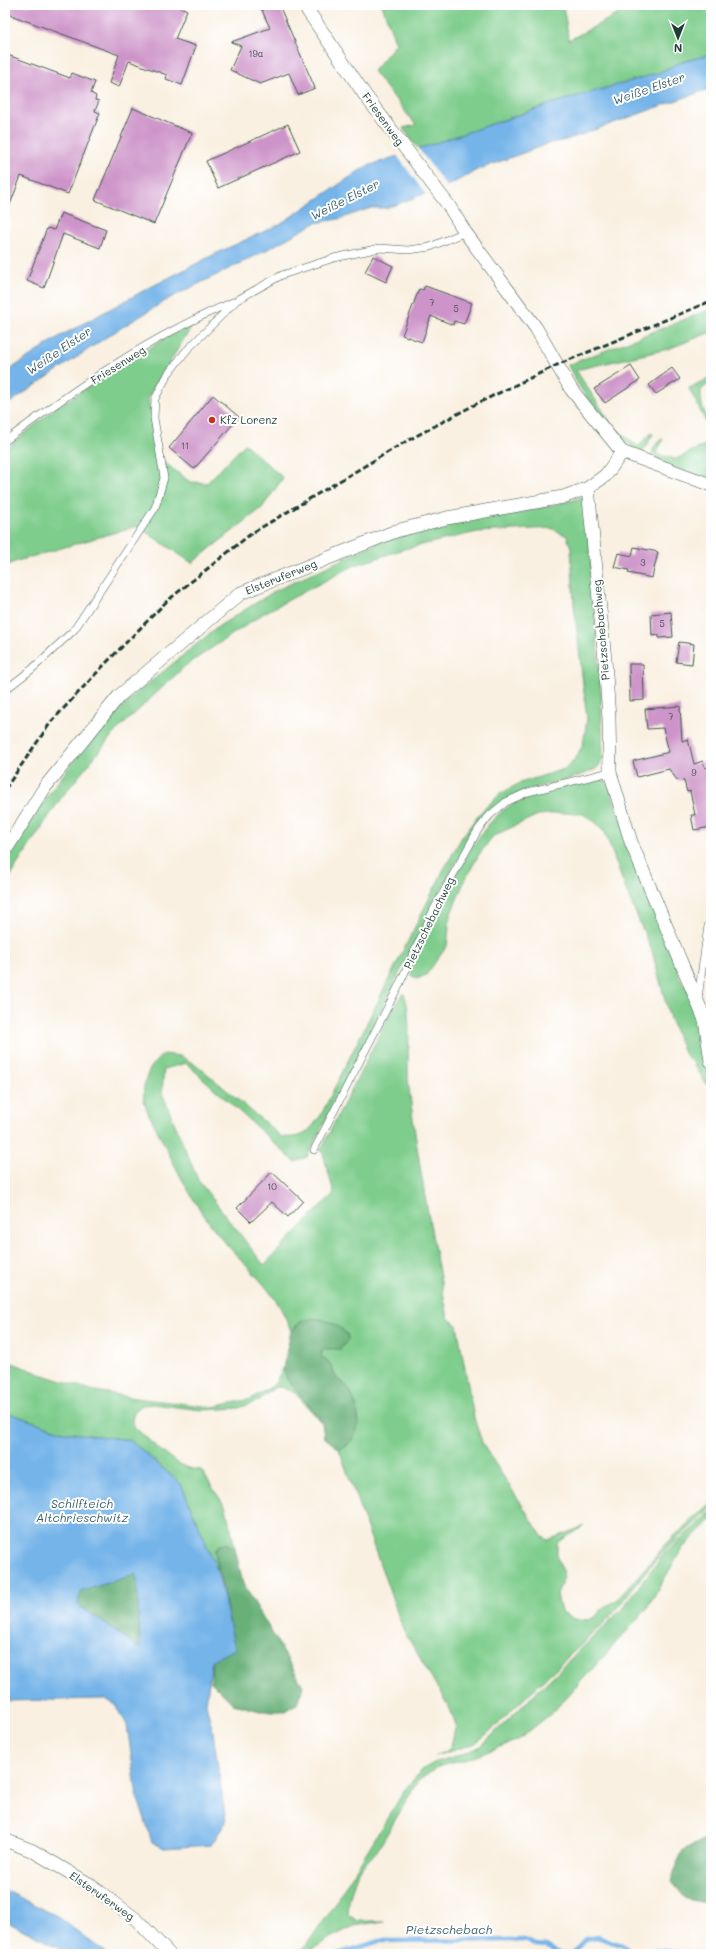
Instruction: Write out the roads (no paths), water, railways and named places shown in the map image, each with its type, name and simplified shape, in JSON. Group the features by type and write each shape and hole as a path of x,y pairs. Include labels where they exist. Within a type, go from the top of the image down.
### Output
{"street":[{"name":"Friesenweg","path":"304,5 394,135 449,206 465,232 536,328 572,389 622,452"},
{"path":"622,452 711,485"},
{"name":"Elsteruferweg","path":"5,851 45,787 119,696 241,593 396,531 447,518 563,497 588,488 606,475 622,452"},
{"name":"Pietzschebachweg","path":"588,488 605,660 609,719 610,772 631,842 705,1020 711,1061"},
{"name":"Elsteruferweg","path":"5,1840 34,1851 89,1884 137,1920 169,1954"}],"lane":[{"name":"Friesenweg","path":"5,441 38,416 116,364 196,317 237,300 282,276 334,258 380,248 408,250 430,247 465,232"},
{"name":"Friesenweg","path":"5,690 31,670 74,630 155,508 164,478 154,418 155,399 168,374 186,351 237,300"},
{"name":"Pietzschebachweg","path":"314,1150 399,985 434,909 478,830 490,815 506,802 528,792 610,772"},
{"path":"697,1000 708,926 711,919"}],"water":[{"name":"Weiße Elster","path":"711,54 711,88 566,140 550,143 477,170 453,183 387,208 371,208 339,219 315,223 259,254 170,298 108,336 5,406 5,373 57,338 217,253 280,224 365,167 554,103 658,73 679,63"},
{"name":"Schilfteich Altchrieschwitz","path":"5,1412 64,1432 130,1440 181,1484 218,1572 235,1649 212,1660 206,1704 213,1732 226,1822 211,1845 164,1848 152,1842 137,1796 127,1725 116,1705 105,1699 5,1701","holes":["135,1574 137,1579 140,1649 78,1605 80,1592"]},
{"path":"5,1890 57,1916 107,1954 67,1954 56,1946 5,1921"}],"waterway":[{"name":"Pietzschebach","path":"572,1954 586,1939 596,1937 622,1945 632,1952 644,1954"},
{"name":"Pietzschebach","path":"338,1954 379,1941 525,1940 535,1945 546,1946 560,1954"},
{"name":"Pietzschebach","path":"644,1954 655,1950 702,1954"}],"railway":[{"path":"5,789 51,722 105,664 167,601 252,533 405,442 476,404 557,365 711,301"}],"place":[{"name":"Kfz Lorenz","path":"212,420"}]}
